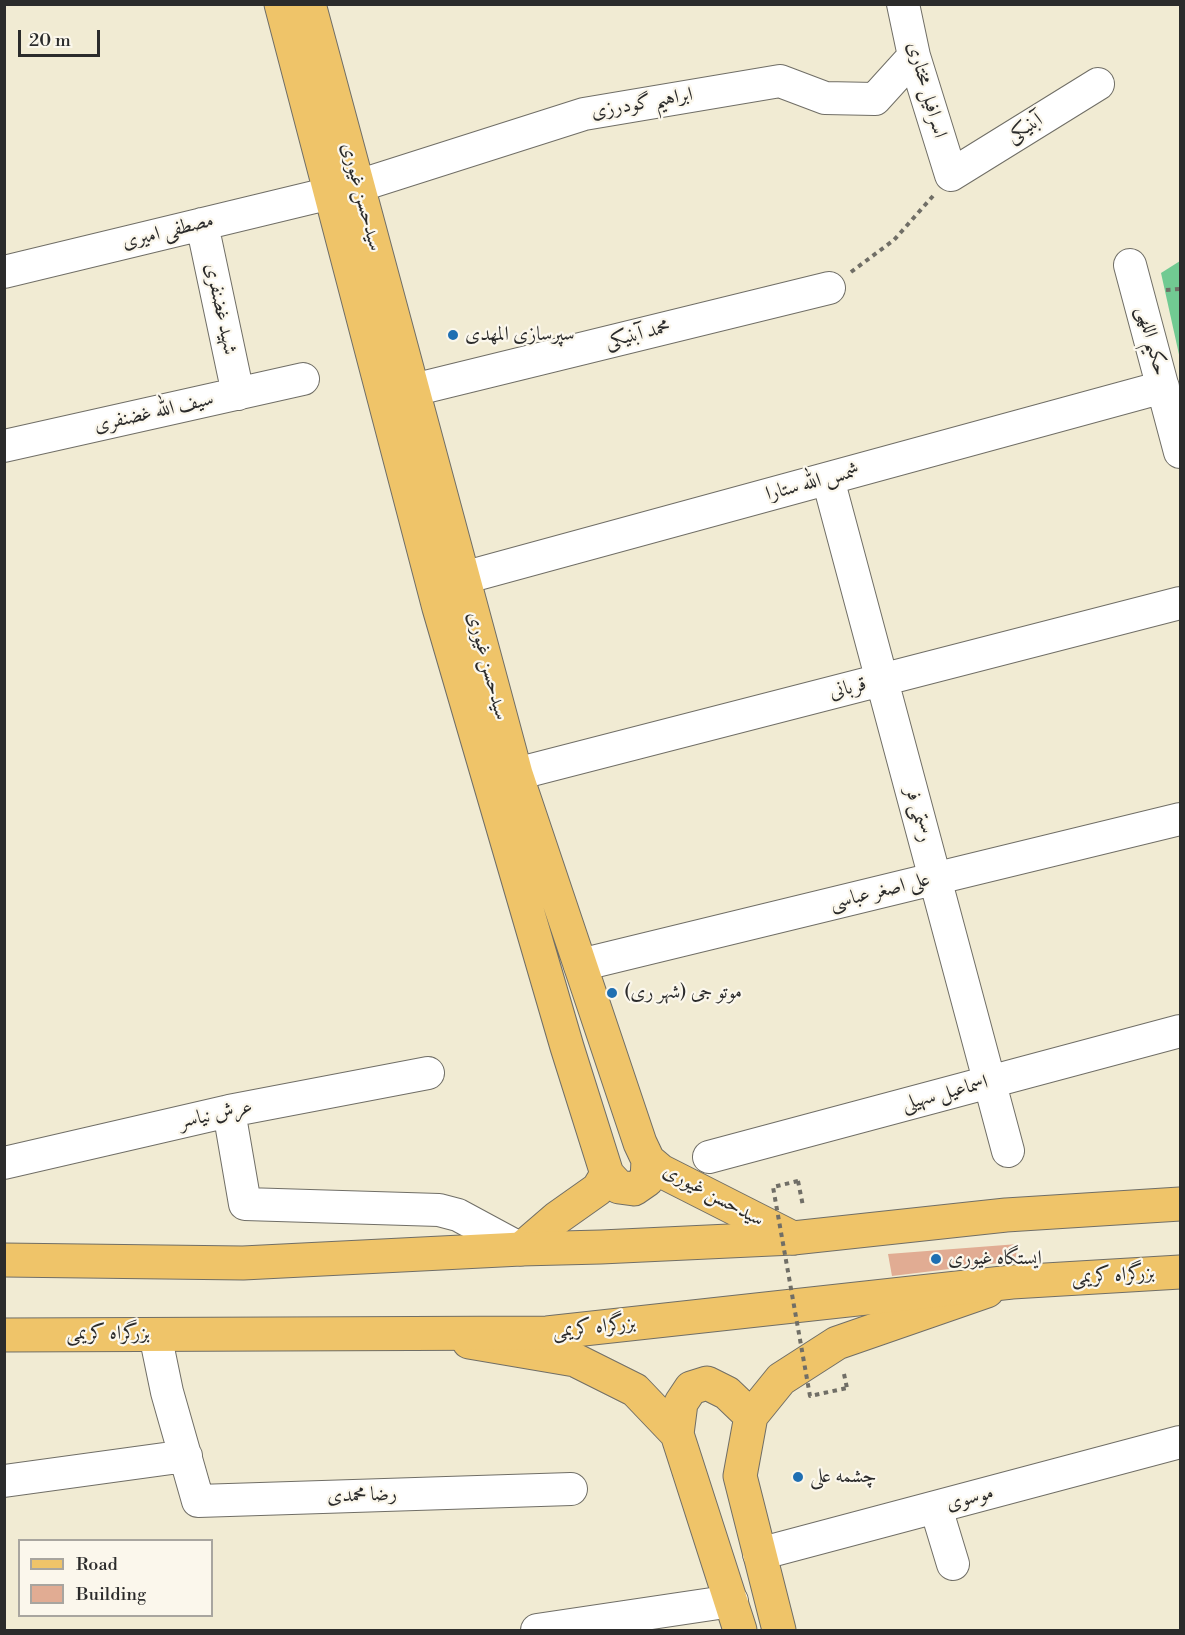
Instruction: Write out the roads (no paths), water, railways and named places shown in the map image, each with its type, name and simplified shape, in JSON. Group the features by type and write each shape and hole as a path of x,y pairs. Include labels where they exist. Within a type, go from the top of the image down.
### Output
{"main road":[{"name":"سیدحسن غیوری","path":"281,4 413,390 516,774 640,1143 648,1160 661,1171 793,1238"},
{"name":"سیدحسن غیوری","path":"309,4 344,189 439,608 567,1047 607,1174"},
{"path":"521,1249 557,1218 598,1189 607,1174 620,1187 634,1189 647,1180 648,1160"},
{"path":"4,1260 243,1263 793,1238 1006,1215 1180,1204"},
{"name":"بزرگراه کریمی","path":"4,1335 547,1333 1012,1282 1180,1272"},
{"path":"779,1630 740,1476 751,1416 781,1379 837,1343 1012,1282"},
{"path":"417,1333 575,1360 635,1390 677,1434"},
{"path":"736,1616 677,1434 681,1403 691,1388 707,1383 727,1393 751,1416"}],"street":[{"name":"اسرافیل مختاری","path":"903,4 914,56 951,175"},
{"name":"ابراهیم گودرزی","path":"344,189 584,114 780,81 825,98 875,99 914,56"},
{"name":"آبنیکی","path":"951,175 1098,84"},
{"name":"مصطفی امیری","path":"4,272 344,189"},
{"name":"شهید غضنفری","path":"202,224 238,394"},
{"name":"حکیم اللهی","path":"1130,265 1180,452"},
{"name":"محمد آبنیکی","path":"413,390 829,288"},
{"name":"سیف الله غضنفری","path":"4,446 303,379"},
{"name":"شمس الله ستارا","path":"463,578 1163,387"},
{"name":"رستمی فر","path":"828,479 1008,1151"},
{"name":"قربانی","path":"516,774 1180,603"},
{"name":"علی اصغر عباسی","path":"580,965 1180,819"},
{"name":"اسماعیل سهیلی","path":"709,1157 1180,1030"},
{"name":"عرش نیاسر","path":"4,1164 229,1111 428,1073"},
{"path":"229,1111 245,1204 439,1210 458,1215 521,1249"},
{"name":"رضا محمدی","path":"155,1334 167,1392 198,1500 571,1489"},
{"name":"موسوی","path":"759,1554 1180,1442"},
{"path":"4,1481 186,1456"},
{"path":"936,1508 953,1564"},
{"path":"537,1630 736,1616"}],"place":[{"name":"سپرسازی المهدی","path":"453,335"},
{"name":"موتو جی (شهر ری)","path":"612,993"},
{"name":"ایستگاه غیوری","path":"936,1259"},
{"name":"چشمه علی","path":"798,1477"}]}
